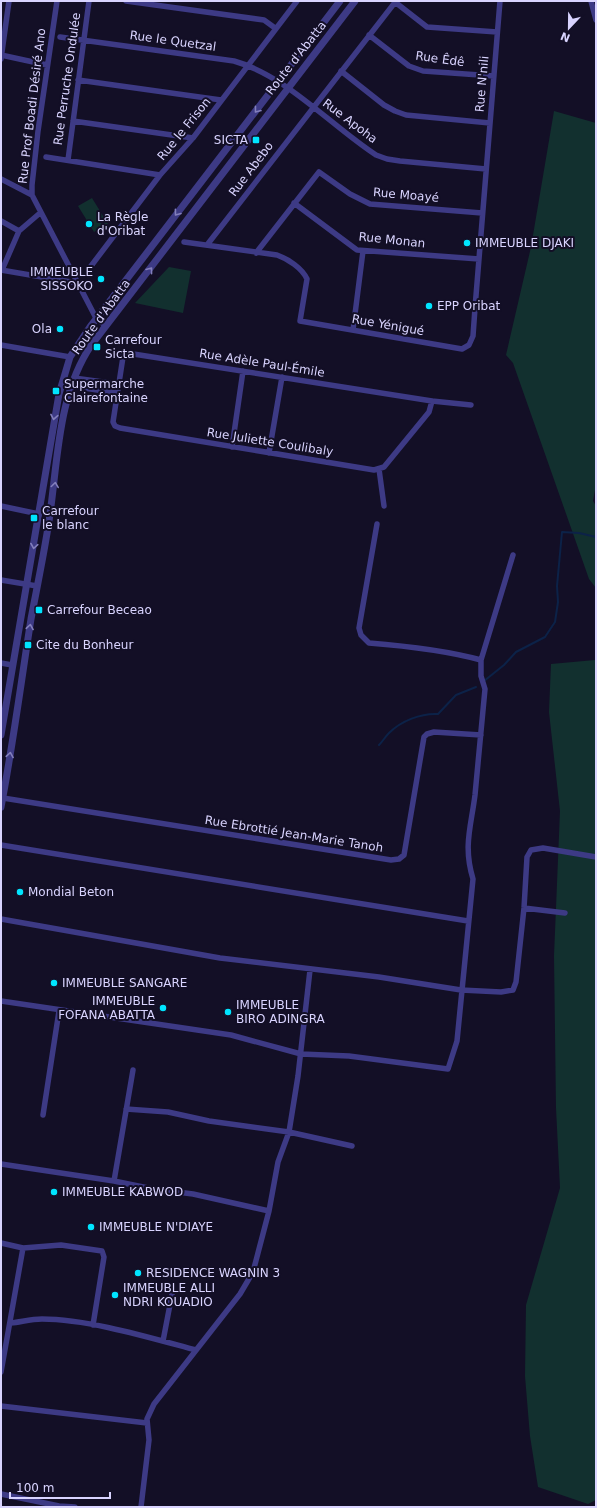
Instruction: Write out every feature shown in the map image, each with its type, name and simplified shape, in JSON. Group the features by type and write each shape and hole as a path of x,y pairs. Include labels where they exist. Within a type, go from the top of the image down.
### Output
{"street":[{"path":"1,58 9,1"},
{"name":"Rue Prof Boadi Désiré Ano","path":"57,1 47,65 32,195 40,213 96,318"},
{"name":"Rue Perruche Ondulée","path":"68,160 89,1"},
{"path":"126,1 264,20 275,28"},
{"name":"Rue le Frison","path":"88,270 160,175 193,138 297,1"},
{"name":"Route d'Abatta","path":"1,735 2,714 28,584 54,418 62,382 70,357 96,318 279,83 340,1"},
{"name":"Route d'Abatta","path":"1,807 37,586 49,523 62,429 74,378 84,356 106,326 355,1"},
{"name":"Rue N'nili","path":"486,169 500,1"},
{"path":"591,1 596,20"},
{"path":"312,107 396,2 427,27 497,32"},
{"name":"Rue Êdê","path":"369,35 409,66 423,70 494,76"},
{"name":"Rue le Quetzal","path":"60,37 226,60 247,65 279,83"},
{"path":"1,55 47,65"},
{"path":"341,71 395,112 406,115 490,123"},
{"path":"78,80 222,100"},
{"name":"Rue Apoha","path":"279,83 376,155 387,159 486,169"},
{"name":"Rue Abebo","path":"208,245 312,107"},
{"path":"73,121 193,138"},
{"path":"46,157 160,175"},
{"name":"Rue Yénigué","path":"184,242 277,255 285,258 305,274 307,279 300,321 462,349 469,345 473,336 486,169"},
{"name":"Rue Moayé","path":"256,253 319,172 350,194 370,204 482,213"},
{"path":"1,179 32,195"},
{"name":"Rue Monan","path":"294,203 350,246 363,251 479,259"},
{"path":"40,213 19,231 1,270 77,283"},
{"path":"1,221 19,231"},
{"path":"353,330 363,251"},
{"path":"96,318 106,326"},
{"path":"1,345 70,357"},
{"name":"Rue Adèle Paul-Émile","path":"118,384 123,356 127,353 471,406"},
{"path":"232,446 243,371"},
{"path":"269,453 282,377"},
{"path":"74,378 118,384"},
{"name":"Rue Juliette Coulibaly","path":"118,384 113,422 115,426 269,453 374,470 379,469"},
{"path":"71,386 117,393"},
{"path":"384,506 379,469 384,467 429,412 432,401"},
{"path":"1,506 40,514"},
{"path":"377,524 359,628 364,640 369,643 418,647 456,653 481,660"},
{"path":"1,1001 59,1011 230,1035 301,1054 348,1056 448,1069 457,1041 473,879 468,861 468,839 481,735 485,689 481,676 481,660 513,555"},
{"path":"1,580 37,586"},
{"path":"1,663 12,665"},
{"name":"Rue Ebrottié Jean-Marie Tanoh","path":"3,798 391,860 399,859 404,856 424,737 427,734 434,732 481,735"},
{"path":"1,845 468,921"},
{"path":"1,919 220,958 378,977 461,990 501,992 513,990 516,982 524,908 526,857 531,850 543,848 596,857"},
{"path":"524,908 564,913"},
{"path":"142,1507 149,1440 147,1423 154,1404 240,1294 253,1272 269,1211 278,1162 289,1132 301,1054 310,970"},
{"path":"43,1116 59,1011"},
{"path":"114,1181 133,1070"},
{"path":"126,1109 168,1112 209,1121 289,1132 352,1146"},
{"path":"1,1164 114,1181 153,1189 193,1194 269,1211"},
{"path":"1,1243 23,1248 62,1245 102,1251 104,1257 93,1325"},
{"path":"1,1372 11,1323 23,1248"},
{"path":"163,1341 173,1289"},
{"path":"11,1323 44,1319 93,1325 196,1350"},
{"path":"1,1406 147,1423"},
{"path":"1,1494 58,1506 75,1507"}],"green space":[{"path":"554,111 596,123 596,484 593,501 596,506 596,588 589,579 513,363 506,355 531,247"},
{"path":"92,198 108,224 94,232 78,206"},
{"path":"169,267 191,271 183,313 135,303"},
{"path":"595,660 596,1500 588,1504 538,1487 530,1436 525,1376 526,1305 560,1188 556,1108 554,956 560,811 549,712 551,664"}],"waterway":[{"path":"484,681 504,665 516,652 545,637 555,622 558,602 557,586 562,532 579,533 596,537"},
{"path":"379,745 389,733 405,721 418,716 438,714 456,695 476,687"}],"place":[{"name":"SICTA","path":"256,140"},
{"name":"La Règle d'Oribat","path":"89,224"},
{"name":"IMMEUBLE DJAKI","path":"467,243"},
{"name":"IMMEUBLE SISSOKO","path":"101,279"},
{"name":"EPP Oribat","path":"429,306"},
{"name":"Ola","path":"60,329"},
{"name":"Carrefour Sicta","path":"97,347"},
{"name":"Supermarche Clairefontaine","path":"56,391"},
{"name":"Carrefour le blanc","path":"34,518"},
{"name":"Carrefour Beceao","path":"39,610"},
{"name":"Cite du Bonheur","path":"28,645"},
{"name":"Mondial Beton","path":"20,892"},
{"name":"IMMEUBLE SANGARE","path":"54,983"},
{"name":"IMMEUBLE FOFANA ABATTA","path":"163,1008"},
{"name":"IMMEUBLE BIRO ADINGRA","path":"228,1012"},
{"name":"IMMEUBLE KABWOD","path":"54,1192"},
{"name":"IMMEUBLE N'DIAYE","path":"91,1227"},
{"name":"RESIDENCE WAGNIN 3","path":"138,1273"},
{"name":"IMMEUBLE ALLI NDRI KOUADIO","path":"115,1295"}]}
